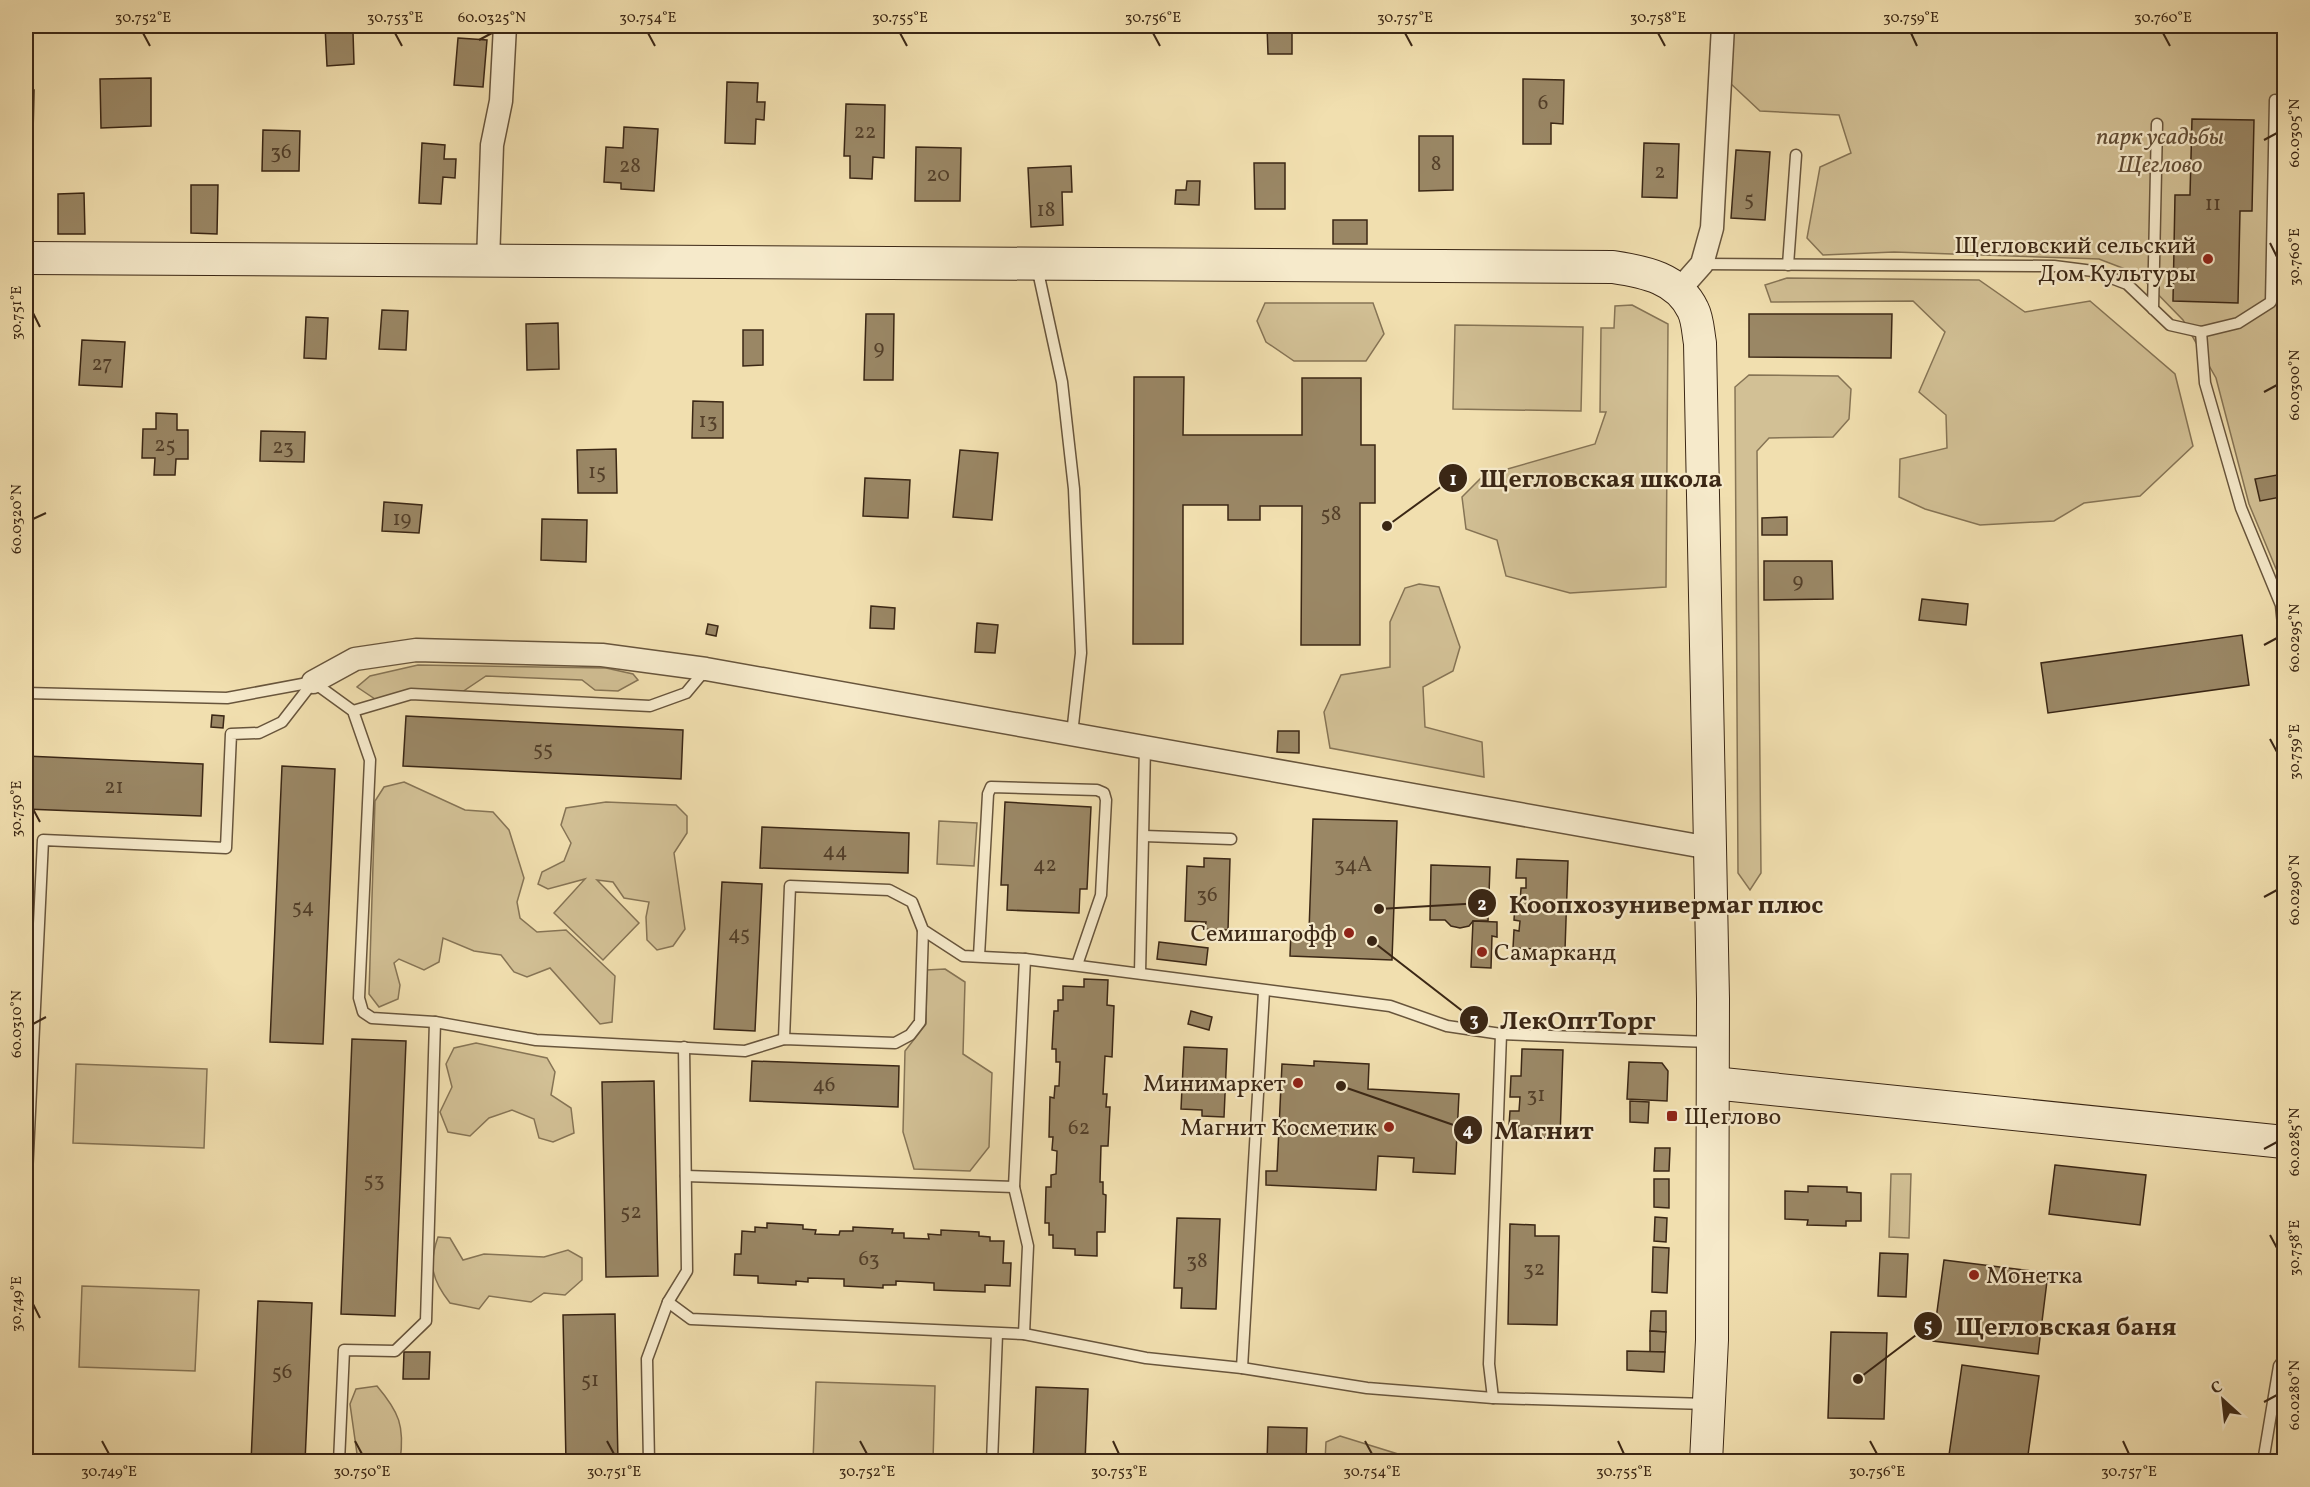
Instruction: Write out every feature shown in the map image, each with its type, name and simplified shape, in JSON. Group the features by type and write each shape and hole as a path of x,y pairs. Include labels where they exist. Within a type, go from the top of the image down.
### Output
{"main road":[{"path":"26,258 1613,267 1651,273 1679,290 1694,312 1700,343 1713,1042 1710,1404 1706,1461"},
{"path":"1713,1083 2284,1142"}],"street":[{"path":"488,262 492,145 501,101 505,26"},
{"path":"1679,290 1702,264 1712,228 1723,26"},
{"path":"313,682 355,658 416,650 602,655 706,669 1710,848"}],"lane":[{"path":"1702,264 2054,266 2093,271 2127,284 2170,325 2201,332 2238,323 2271,302 2275,100"},
{"path":"2153,309 2157,124"},
{"path":"1788,264 1796,155"},
{"path":"1036,263 1062,382 1074,489 1081,653 1072,734"},
{"path":"2201,332 2205,383 2241,508 2281,606 2284,634"},
{"path":"353,711 411,694 650,706 686,693 706,669"},
{"path":"26,1196 43,840 226,848 231,734 259,734 282,722 313,682"},
{"path":"26,693 226,698 313,682 353,711 370,760 359,998 363,1012 372,1018 435,1022 536,1040 745,1051 784,1039 895,1043 910,1035 920,1022 923,930 912,902 889,890 790,886 784,1039"},
{"path":"1140,973 1146,747"},
{"path":"979,956 988,794 991,787 1097,790 1104,793 1106,800 1101,895 1077,965"},
{"path":"1143,836 1231,839"},
{"path":"923,930 963,956 1025,959 1077,965 1264,992 1390,1006 1447,1026 1501,1034 1713,1042"},
{"path":"1024,1335 1028,1246 1014,1186 1025,959"},
{"path":"1242,1368 1264,992"},
{"path":"339,1461 344,1350 395,1351 426,1320 435,1022"},
{"path":"1493,1398 1489,1364 1501,1034"},
{"path":"649,1461 647,1359 668,1302 687,1272 684,1047"},
{"path":"686,1176 1014,1186"},
{"path":"668,1302 691,1319 1024,1335 1146,1358 1242,1368 1368,1388 1493,1398 1710,1404"},
{"path":"992,1461 997,1335"},
{"path":"2263,1461 2279,1366 2284,1359"}],"green space":[{"name":"парк усадьбы Щеглово","path":"1734,26 2284,26 2284,588 2249,504 2216,378 2183,320 2138,274 2099,259 1894,252 1823,255 1807,238 1820,167 1851,153 1839,115 1760,111 1730,83"},
{"path":"1787,278 1979,280 2025,312 2090,301 2175,374 2193,446 2140,496 2084,503 2054,521 1980,525 1925,509 1899,497 1900,459 1947,448 1946,415 1919,392 1945,332 1913,301 1771,302 1765,285"},
{"path":"1265,303 1373,303 1384,334 1366,361 1294,361 1266,342 1257,321"},
{"path":"1632,305 1668,324 1666,587 1570,593 1506,576 1497,540 1466,529 1462,497 1483,476 1595,444 1606,412 1600,412 1601,328 1614,328 1615,306"},
{"path":"1455,325 1583,327 1581,411 1453,409"},
{"path":"1749,375 1838,376 1851,389 1849,419 1833,437 1769,438 1757,451 1761,873 1750,890 1738,873 1735,387"},
{"path":"1419,584 1439,587 1460,647 1453,671 1423,687 1425,727 1482,742 1484,777 1330,748 1324,712 1341,675 1390,667 1390,622 1405,588"},
{"path":"418,665 606,668 633,674 638,680 618,691 595,690 582,680 486,676 462,692 375,699 357,687 370,676"},
{"path":"404,782 465,810 493,812 509,830 524,878 517,902 520,918 537,932 566,930 615,976 612,1022 600,1024 550,968 527,977 514,972 501,955 474,951 443,938 439,962 424,970 399,959 394,963 400,985 398,999 379,1007 369,994 375,801 384,787"},
{"path":"606,802 676,805 687,816 687,833 674,853 685,929 673,946 657,950 647,940 646,917 649,902 624,898 613,882 597,880 639,923 603,960 554,913 585,879 548,889 538,884 542,872 564,861 571,843 561,825 566,808"},
{"path":"939,821 977,823 974,866 937,864"},
{"path":"945,969 965,982 963,1054 992,1073 989,1147 970,1171 914,1169 903,1132 905,1051 926,1024 927,970"},
{"path":"476,1043 547,1058 555,1072 551,1095 571,1108 574,1133 553,1142 539,1138 534,1119 512,1110 489,1118 470,1136 448,1132 440,1112 452,1087 446,1064 454,1048"},
{"path":"76,1064 207,1069 204,1148 73,1143"},
{"path":"1891,1174 1911,1174 1909,1238 1889,1237"},
{"path":"438,1237 450,1238 463,1260 484,1254 544,1257 568,1250 582,1258 582,1280 565,1295 544,1293 531,1302 489,1296 479,1309 450,1303 439,1287 434,1272 433,1256"},
{"path":"82,1286 199,1290 195,1371 79,1367"},
{"path":"816,1382 935,1386 933,1461 813,1461"},
{"path":"377,1386 391,1404 399,1420 402,1438 400,1461 358,1461 350,1404 356,1389"},
{"path":"1340,1436 1398,1454 1405,1461 1325,1461 1326,1442"}],"building":[{"path":"325,26 375,26 375,31 353,32 354,64 327,66"},
{"path":"545,26 575,26 575,31 545,30"},
{"path":"1267,26 1292,26 1292,54 1268,54"},
{"path":"458,38 487,40 483,87 454,85"},
{"path":"151,78 151,126 101,128 100,79"},
{"path":"1523,79 1564,80 1563,124 1551,123 1551,144 1523,144"},
{"path":"727,82 758,83 757,102 765,102 764,120 756,119 755,144 725,143"},
{"path":"26,90 34,90 33,135 26,135"},
{"path":"846,104 885,105 884,158 873,157 872,179 850,178 850,156 844,156"},
{"path":"2192,119 2254,120 2252,211 2240,211 2238,303 2173,301 2175,195 2190,195"},
{"path":"624,127 658,129 654,191 621,189 621,183 604,182 606,147 623,148"},
{"path":"263,130 300,131 299,171 262,171"},
{"path":"1419,136 1453,136 1453,190 1419,191"},
{"path":"422,143 445,145 444,159 456,159 455,178 443,177 441,204 419,203"},
{"path":"1644,143 1679,144 1677,198 1642,197"},
{"path":"916,147 961,148 960,201 915,201"},
{"path":"1736,150 1770,152 1765,220 1731,218"},
{"path":"1254,163 1285,163 1285,209 1255,209"},
{"path":"1071,166 1072,192 1062,192 1063,225 1031,227 1028,168"},
{"path":"1187,181 1200,181 1199,205 1175,204 1176,190 1186,190"},
{"path":"191,185 218,185 217,234 191,233"},
{"path":"84,193 85,234 58,234 58,194"},
{"path":"1333,220 1367,220 1367,244 1333,244"},
{"path":"382,310 408,311 406,350 379,349"},
{"path":"866,314 894,314 893,380 864,380"},
{"path":"1749,314 1892,314 1891,358 1749,357"},
{"path":"306,317 328,318 326,359 304,358"},
{"path":"558,323 559,369 527,370 526,324"},
{"path":"743,330 763,330 763,365 743,366"},
{"path":"82,340 125,342 122,387 79,385"},
{"path":"1134,377 1184,377 1183,435 1302,435 1302,378 1361,378 1361,445 1375,445 1375,503 1360,503 1360,645 1301,645 1302,506 1260,506 1260,520 1228,520 1228,505 1183,505 1183,644 1133,644"},
{"path":"693,401 723,402 723,438 692,438"},
{"path":"156,413 177,414 177,430 188,430 188,459 176,459 175,475 154,475 155,458 142,458 143,429 156,429"},
{"path":"261,431 305,432 304,462 260,461"},
{"path":"616,449 617,493 578,493 577,450"},
{"path":"960,450 998,453 992,520 953,517"},
{"path":"2277,475 2281,497 2260,501 2255,479"},
{"path":"865,478 910,480 908,518 863,516"},
{"path":"384,502 422,505 419,533 382,531"},
{"path":"1787,517 1787,535 1762,535 1762,518"},
{"path":"542,519 587,520 586,562 541,560"},
{"path":"1764,561 1832,561 1833,599 1764,600"},
{"path":"1922,599 1968,604 1966,625 1919,620"},
{"path":"871,606 895,608 894,629 870,628"},
{"path":"977,623 998,625 995,653 975,652"},
{"path":"708,624 718,626 716,636 706,634"},
{"path":"2242,635 2249,685 2048,713 2041,663"},
{"path":"212,715 224,716 223,728 211,727"},
{"path":"406,716 683,730 681,779 403,766"},
{"path":"1278,731 1299,731 1299,753 1277,752"},
{"path":"26,756 203,764 201,816 26,809"},
{"path":"282,766 335,769 323,1044 270,1042"},
{"path":"1005,802 1091,807 1087,889 1080,889 1079,913 1007,910 1008,885 1001,885"},
{"path":"1313,819 1397,821 1392,960 1290,956 1291,931 1309,931"},
{"path":"762,827 909,833 908,873 760,868"},
{"path":"1204,858 1230,859 1228,930 1205,929 1206,922 1185,921 1187,866 1204,867"},
{"path":"1517,859 1568,861 1565,950 1513,948 1514,930 1519,931 1520,921 1514,920 1515,903 1520,903 1521,888 1526,888 1526,878 1516,878"},
{"path":"1431,865 1490,867 1488,921 1473,921 1469,926 1460,928 1451,926 1445,920 1430,920"},
{"path":"722,882 762,884 755,1031 714,1029"},
{"name":"Самарканд","path":"1473,921 1497,922 1497,937 1492,936 1491,968 1471,967"},
{"path":"1159,942 1208,948 1206,965 1157,959"},
{"path":"1084,979 1108,980 1107,1005 1114,1006 1112,1057 1105,1056 1103,1094 1107,1094 1106,1107 1110,1107 1108,1146 1101,1146 1100,1182 1103,1182 1103,1194 1106,1195 1105,1232 1097,1232 1097,1256 1075,1255 1075,1249 1053,1248 1053,1235 1049,1235 1049,1223 1045,1223 1046,1187 1051,1187 1051,1175 1056,1174 1057,1151 1052,1150 1053,1137 1049,1137 1050,1097 1054,1098 1055,1086 1059,1086 1060,1062 1056,1062 1056,1049 1052,1049 1054,1011 1058,1011 1058,1000 1063,1000 1063,986 1084,987"},
{"path":"1191,1011 1212,1017 1209,1030 1188,1024"},
{"path":"352,1039 406,1041 395,1316 341,1314"},
{"path":"1184,1047 1227,1049 1224,1117 1202,1116 1202,1110 1181,1109"},
{"path":"1522,1049 1563,1050 1560,1138 1519,1136 1519,1126 1509,1125 1510,1111 1519,1111 1520,1097 1510,1097 1511,1076 1521,1076"},
{"path":"752,1061 899,1066 898,1107 750,1101"},
{"path":"1314,1061 1369,1064 1368,1089 1459,1094 1455,1174 1413,1172 1414,1158 1378,1156 1376,1190 1266,1185 1266,1171 1277,1171 1282,1064 1314,1066"},
{"path":"1629,1062 1662,1063 1668,1071 1667,1101 1627,1099"},
{"path":"654,1081 658,1276 606,1277 602,1082"},
{"path":"1630,1101 1649,1102 1648,1123 1630,1122"},
{"path":"1655,1148 1670,1148 1669,1171 1654,1171"},
{"path":"2055,1165 2146,1175 2140,1225 2049,1214"},
{"path":"1654,1179 1669,1179 1669,1208 1654,1207"},
{"path":"1808,1186 1847,1187 1847,1192 1861,1193 1861,1221 1846,1221 1846,1226 1807,1225 1808,1220 1785,1219 1785,1191 1808,1192"},
{"path":"1655,1217 1667,1218 1666,1242 1654,1241"},
{"path":"1177,1218 1220,1219 1216,1309 1181,1308 1182,1288 1174,1288"},
{"path":"767,1223 803,1225 803,1229 816,1230 815,1234 839,1235 840,1231 853,1231 853,1227 893,1229 892,1233 904,1233 904,1238 929,1239 928,1234 941,1235 941,1230 979,1232 979,1236 990,1237 990,1241 1004,1241 1003,1263 1011,1263 1010,1286 985,1285 985,1292 934,1290 934,1283 896,1281 896,1285 883,1285 883,1288 844,1286 844,1279 808,1278 808,1282 796,1281 796,1285 758,1283 758,1276 734,1275 735,1254 741,1254 742,1231 755,1232 755,1227 767,1228"},
{"path":"1510,1224 1535,1225 1535,1236 1559,1236 1557,1325 1508,1324"},
{"path":"1653,1247 1669,1248 1667,1293 1652,1292"},
{"path":"1880,1253 1908,1254 1906,1297 1878,1296"},
{"path":"1944,1260 2048,1273 2038,1354 1933,1341"},
{"path":"258,1301 312,1303 305,1462 251,1462"},
{"path":"1651,1311 1666,1311 1666,1332 1650,1331"},
{"path":"615,1314 618,1462 566,1462 563,1315"},
{"path":"1650,1331 1666,1332 1665,1352 1650,1352"},
{"path":"1831,1332 1887,1333 1884,1419 1828,1418"},
{"path":"1627,1351 1665,1352 1664,1372 1627,1370"},
{"path":"404,1352 430,1352 429,1379 403,1379"},
{"path":"1962,1365 2039,1376 2027,1462 1948,1462"},
{"path":"1036,1387 1088,1389 1085,1462 1033,1462"},
{"path":"1268,1427 1307,1428 1306,1462 1267,1462"},
{"path":"1780,1457 1834,1462 1780,1462"}],"place":[{"name":"Щегловский сельский Дом Культуры","path":"2208,259"},
{"name":"Щегловская школа","path":"1387,526"},
{"name":"Коопхозунивермаг плюс","path":"1379,909"},
{"name":"Семишагофф","path":"1349,933"},
{"name":"ЛекОптТорг","path":"1372,941"},
{"name":"Самарканд","path":"1482,952"},
{"name":"Минимаркет","path":"1298,1083"},
{"name":"Магнит","path":"1341,1086"},
{"name":"Щеглово","path":"1672,1116"},
{"name":"Магнит Косметик","path":"1389,1127"},
{"name":"Монетка","path":"1974,1275"},
{"name":"Щегловская баня","path":"1858,1379"}]}
